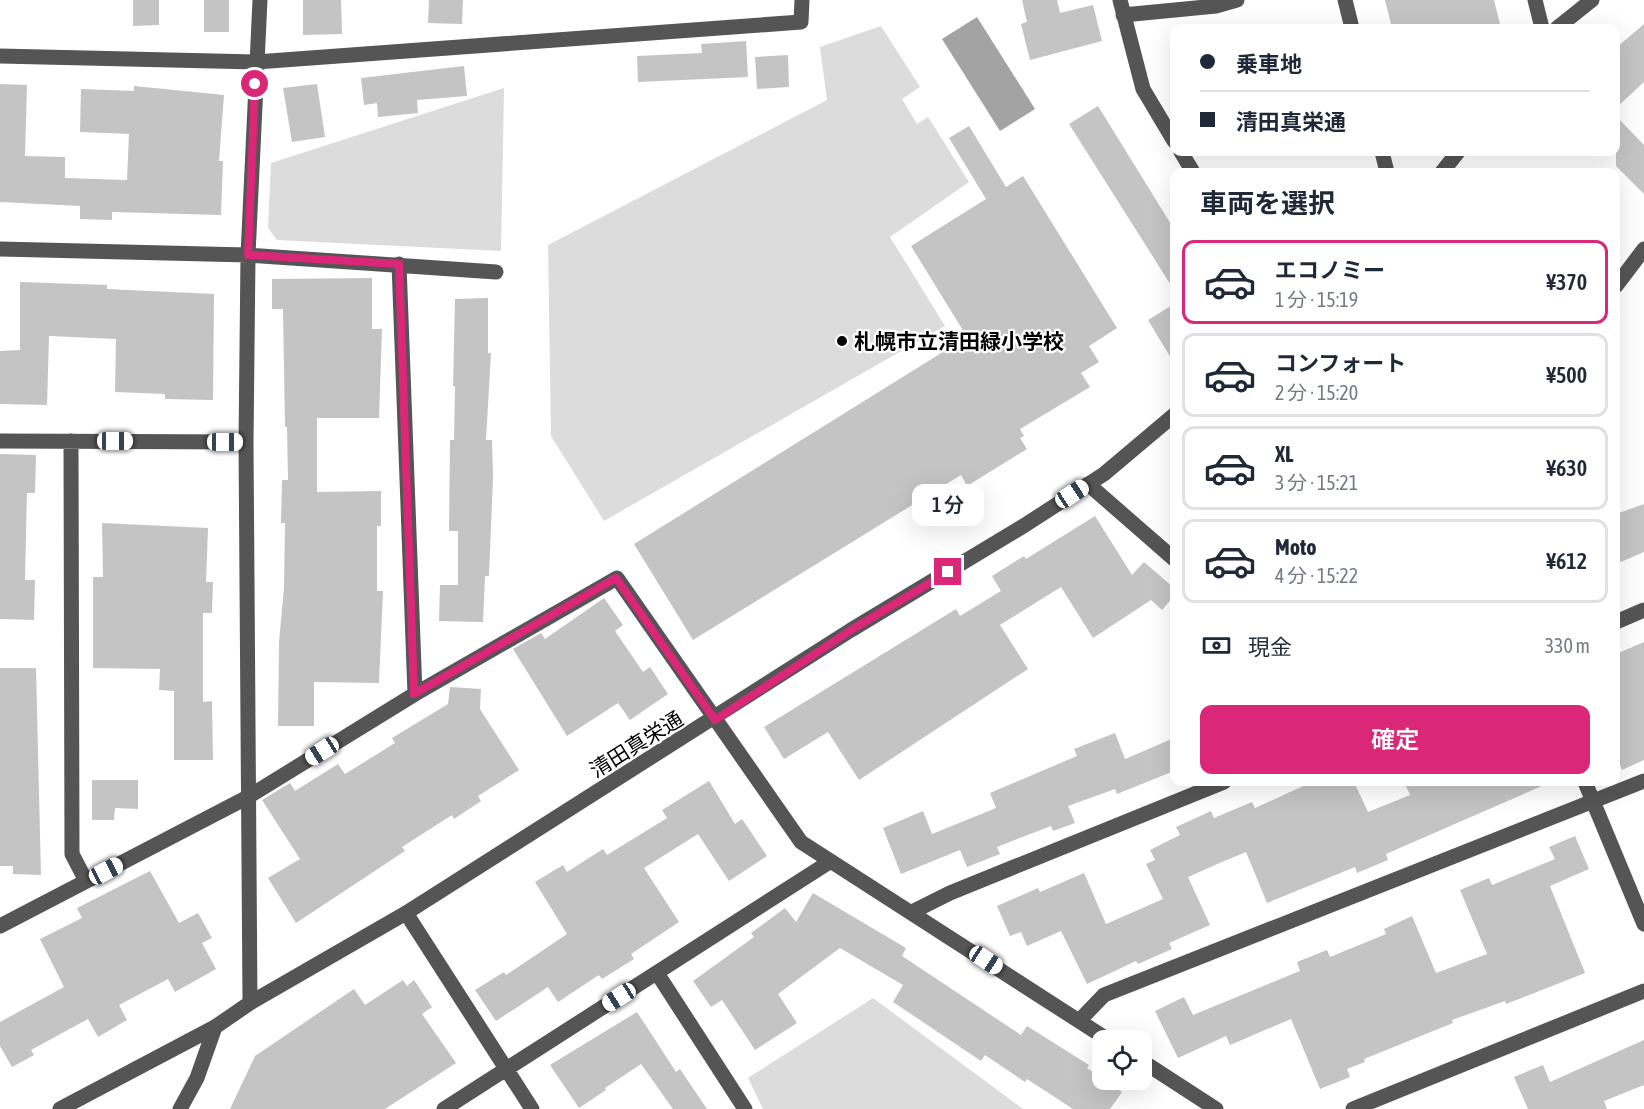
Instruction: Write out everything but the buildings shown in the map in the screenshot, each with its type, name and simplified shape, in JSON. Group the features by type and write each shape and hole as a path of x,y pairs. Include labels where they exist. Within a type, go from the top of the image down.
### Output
{"street":[{"path":"250,1003 246,442 248,255 260,0"},
{"path":"0,56 256,62 801,22 802,0"},
{"path":"1170,134 1143,89 1122,7 1216,6 1238,0"},
{"path":"1345,0 1351,24"},
{"path":"1535,0 1541,24"},
{"path":"1562,24 1592,0"},
{"path":"1445,168 1455,156"},
{"path":"0,249 248,255 496,272"},
{"path":"1620,281 1644,249"},
{"path":"399,264 414,694"},
{"name":"清田真栄通","path":"60,1109 215,1027 250,1003 406,913 715,720 851,630 1025,525 1104,474 1170,418"},
{"path":"0,441 246,442"},
{"path":"72,441 72,854 86,881"},
{"path":"1088,484 1170,556"},
{"path":"0,926 248,797 414,694 616,578 801,842 1093,1030"},
{"path":"1620,620 1644,610"},
{"path":"1079,1021 1104,995 1644,781"},
{"path":"912,912 950,893 1214,786"},
{"path":"1587,786 1644,924"},
{"path":"444,1109 506,1067 831,861"},
{"path":"406,913 532,1109"},
{"path":"657,973 745,1109"},
{"path":"1353,1109 1644,991"},
{"path":"180,1109 197,1078 215,1027"},
{"path":"1152,1067 1216,1109"}],"shaded area":[{"path":"977,17 1035,109 1000,131 942,39"},
{"path":"881,26 920,87 902,99 917,124 928,117 969,182 890,237 945,326 604,521 551,436 548,245 827,100 820,47"},
{"path":"504,88 501,251 277,240 268,228 271,163"},
{"path":"873,998 1023,1109 763,1109 748,1078"}],"place":[{"name":"札幌市立清田緑小学校","path":"842,341"}],"route":[{"path":"255,84 248,255 399,264 414,694 616,578 715,720 851,630 948,572"}]}
